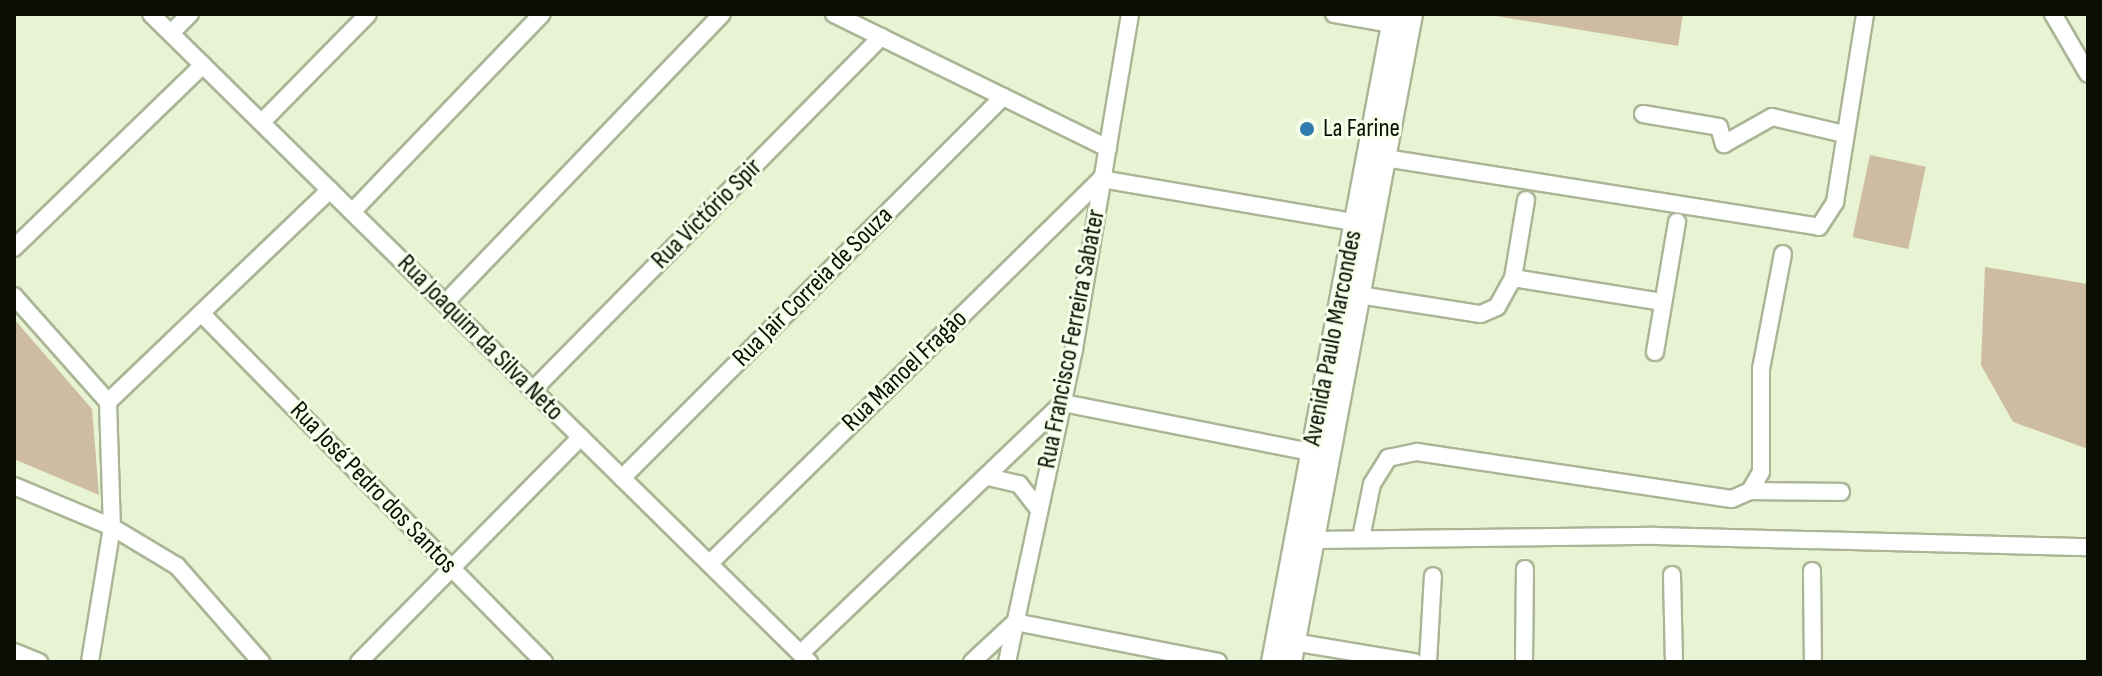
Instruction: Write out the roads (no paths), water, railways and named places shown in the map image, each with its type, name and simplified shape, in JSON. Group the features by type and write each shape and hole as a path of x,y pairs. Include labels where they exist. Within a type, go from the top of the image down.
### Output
{"street":[{"name":"Rua Joaquim da Silva Neto","path":"151,14 805,658"},
{"path":"171,33 190,14"},
{"path":"262,122 368,14"},
{"path":"352,212 542,14"},
{"path":"445,303 722,14"},
{"path":"834,14 1108,148"},
{"name":"Rua Francisco Ferreira Sabater","path":"1007,662 1063,403 1130,14"},
{"path":"1334,14 1402,20"},
{"path":"1385,158 1819,227 1835,202 1865,14"},
{"path":"2053,14 2088,74"},
{"name":"Avenida Paulo Marcondes","path":"1272,662 1359,295 1363,224 1385,158 1402,20"},
{"name":"Avenida Paulo Marcondes","path":"1292,652 1312,540 1320,454 1402,20"},
{"name":"Rua Victório Spir","path":"533,390 881,37"},
{"path":"14,248 203,65"},
{"name":"Rua Jair Correia de Souza","path":"622,478 1003,97"},
{"path":"1643,114 1719,127 1724,144 1772,117 1844,134"},
{"path":"1101,179 1363,224"},
{"name":"Rua Manoel Fragão","path":"710,563 1101,179"},
{"path":"108,402 330,190"},
{"path":"1359,295 1481,314 1507,296 1526,200"},
{"path":"1655,352 1677,222"},
{"path":"1750,491 1761,472 1761,369 1783,254"},
{"path":"1513,278 1663,302"},
{"path":"14,296 108,402 112,527 90,662"},
{"name":"Rua José Pedro dos Santos","path":"202,314 544,662"},
{"path":"805,658 1063,403 1320,454"},
{"path":"359,662 581,437"},
{"path":"1361,538 1372,484 1388,458 1417,452 1732,499 1750,491 1841,492"},
{"path":"988,477 1019,484 1039,510"},
{"path":"14,486 112,527 177,566 261,662"},
{"path":"1312,540 1656,536 2088,547"},
{"path":"1524,662 1525,569"},
{"path":"1812,571 1813,662"},
{"path":"1672,575 1674,662"},
{"path":"1428,662 1433,576"},
{"path":"972,662 1015,622 1218,662"},
{"path":"14,652 39,662"},
{"path":"1292,652 1414,662"}],"place":[{"name":"La Farine","path":"1307,129"}]}
